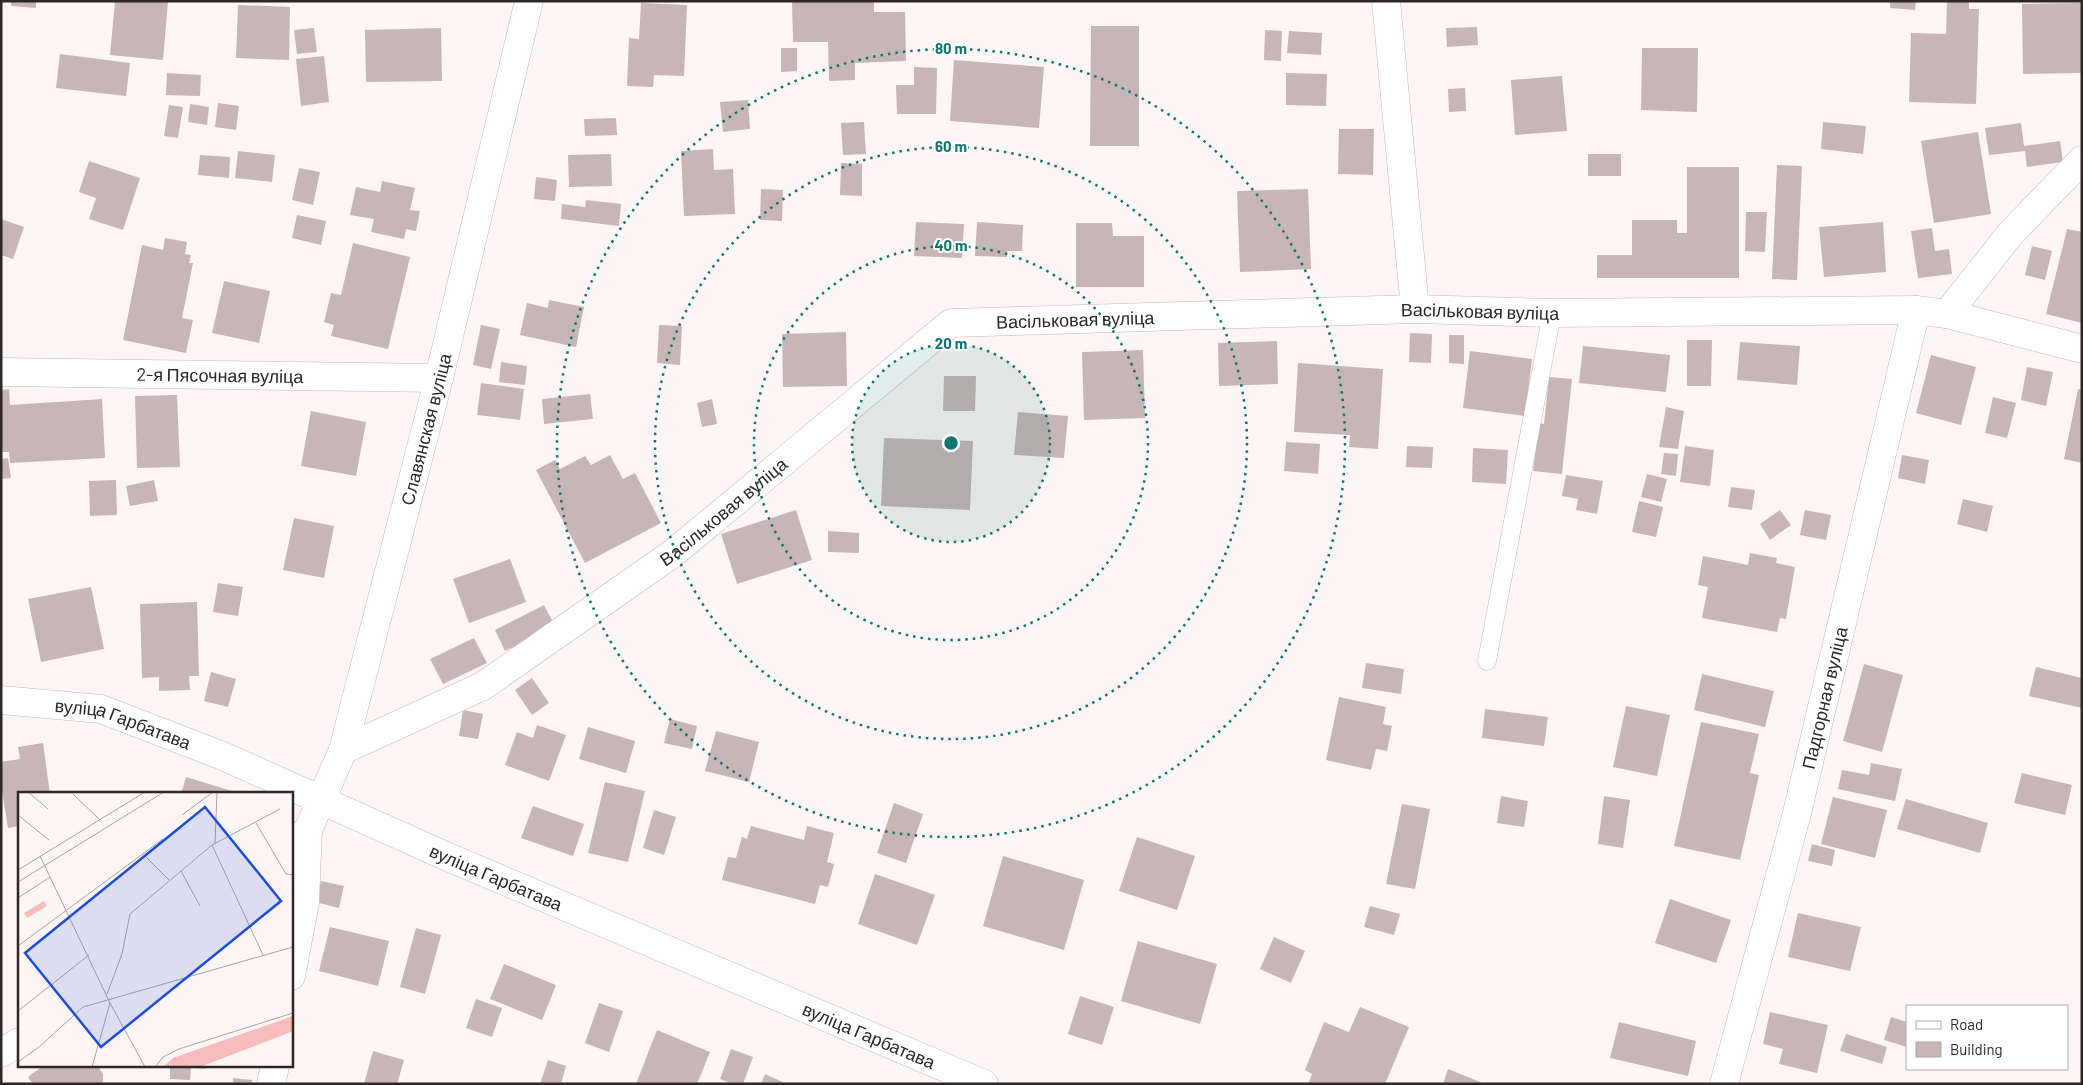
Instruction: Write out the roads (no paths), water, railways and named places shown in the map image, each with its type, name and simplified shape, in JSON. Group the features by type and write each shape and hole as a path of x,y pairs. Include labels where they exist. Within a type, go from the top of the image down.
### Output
{"street":[{"name":"Славянская вуліца","path":"300,837 320,801 343,750 439,378 528,1"},
{"path":"1386,1 1415,308"},
{"path":"1947,314 2011,233 2082,160"},
{"name":"Васільковая вуліца","path":"343,750 484,686 672,554 951,323 1415,308 1552,313 1916,310 1947,314 2082,349"},
{"name":"Падгорная вуліца","path":"1724,1084 1797,813 1916,310"},
{"name":"2-я Пясочная вуліца","path":"1,372 439,378"},
{"name":"вуліца Гарбатава","path":"1,700 101,709 224,756 441,854 984,1084"},
{"path":"292,971 305,902 300,837"},
{"path":"1,1054 18,1043"},
{"path":"271,1084 275,1068"}],"lane":[{"path":"1487,661 1552,313"}]}
